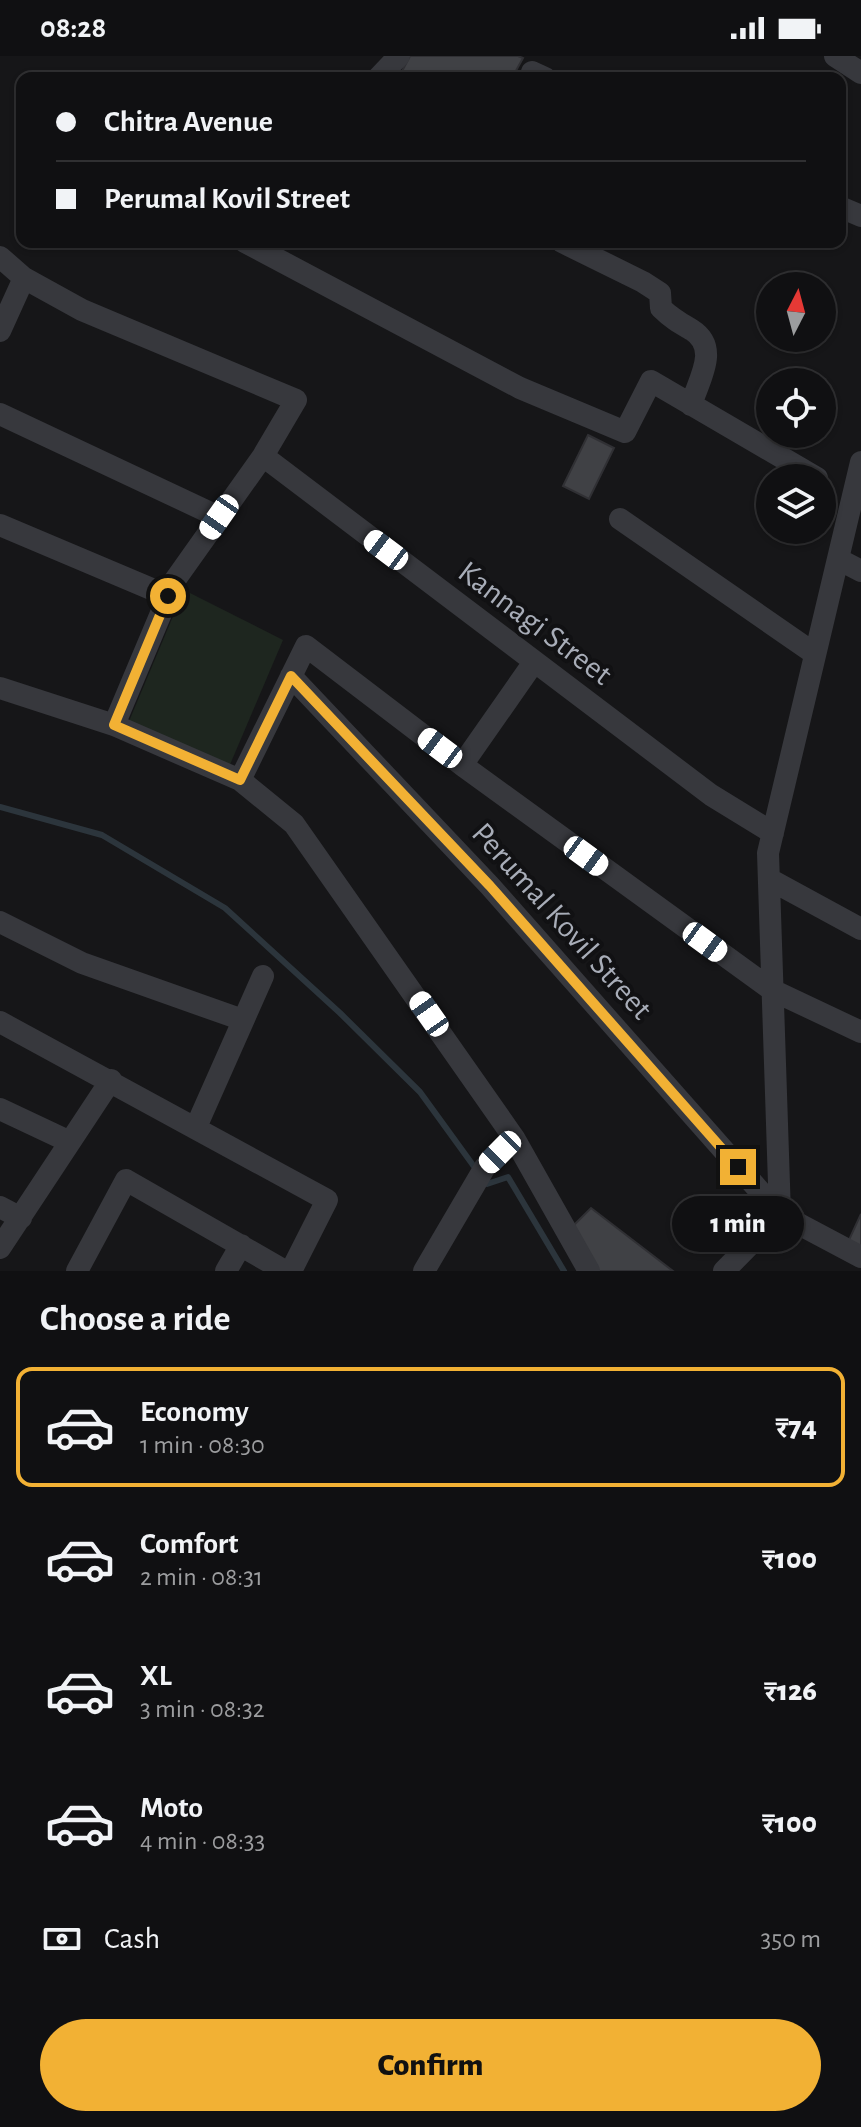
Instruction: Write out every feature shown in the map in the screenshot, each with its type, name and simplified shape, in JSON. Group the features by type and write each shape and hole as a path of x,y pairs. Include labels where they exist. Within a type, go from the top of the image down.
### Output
{"street":[{"path":"384,72 399,56"},
{"path":"835,56 861,73"},
{"path":"262,248 520,388 625,432 651,381 793,464"},
{"path":"574,248 660,293 661,308 705,342 708,352 691,405"},
{"path":"0,257 24,278 82,310 296,400 263,456 175,580 114,725"},
{"path":"0,331 24,278"},
{"path":"0,414 219,517"},
{"name":"Kannagi Street","path":"263,456 711,795 773,833"},
{"path":"724,1271 780,1214 768,853 838,559 857,500 861,462"},
{"path":"836,489 857,500"},
{"path":"620,519 815,654"},
{"path":"0,525 168,596"},
{"path":"838,559 861,571"},
{"path":"240,780 306,646 462,765 772,990 861,1032"},
{"path":"462,765 534,662"},
{"name":"Perumal Kovil Street","path":"291,676 490,886 780,1214"},
{"path":"0,688 114,725 240,780 294,824 514,1138 589,1271"},
{"path":"769,879 860,923"},
{"path":"0,922 82,963 243,1020"},
{"path":"196,1127 263,976"},
{"path":"0,1022 327,1200 291,1271"},
{"path":"0,1248 111,1080"},
{"path":"0,1109 70,1142"},
{"path":"424,1271 480,1175 514,1138"},
{"path":"77,1271 126,1180 285,1271"},
{"path":"0,1207 21,1218"},
{"path":"780,1214 861,1257"},
{"path":"226,1271 241,1245"}],"shaded area":[{"path":"184,590 283,640 229,767 127,726"}],"building":[{"path":"410,56 523,58 515,72 402,72"},
{"path":"588,435 614,448 589,499 563,486"},
{"path":"591,1208 673,1271 599,1271 572,1227"},
{"path":"861,1214 861,1250 848,1242"}],"waterway":[{"path":"0,807 102,835 225,908 340,1013 420,1092 478,1172"},
{"path":"484,1181 487,1184 508,1177 564,1271"}],"route":[{"path":"168,596 114,725 240,780 291,676 490,886 738,1167"}]}
